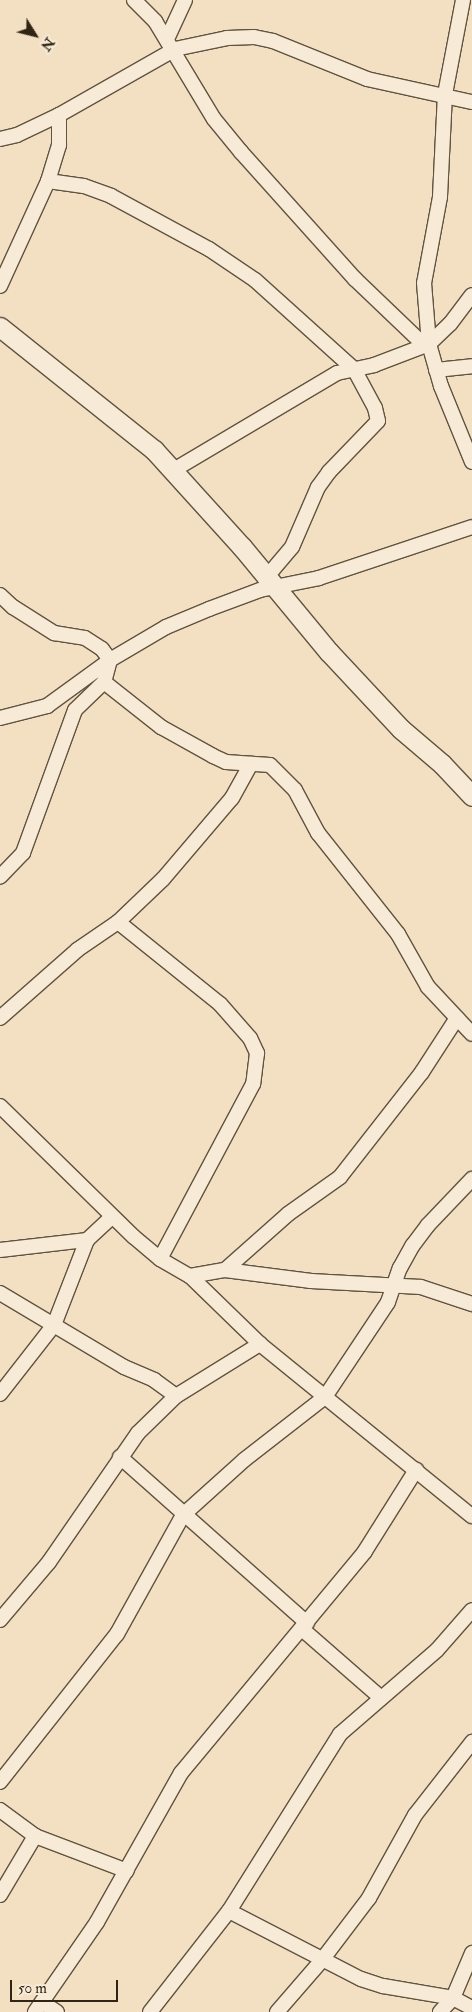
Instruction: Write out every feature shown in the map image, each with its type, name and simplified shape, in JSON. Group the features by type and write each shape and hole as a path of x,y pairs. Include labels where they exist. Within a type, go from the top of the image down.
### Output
{"street":[{"path":"134,0 171,44 214,119 230,139 355,279 427,345"},
{"path":"171,44 185,0"},
{"path":"463,0 445,94 445,139 440,197 424,283 427,345 472,462"},
{"path":"0,139 17,136 59,115 171,44 227,38 254,37 273,41 396,87 445,94 472,102"},
{"path":"0,286 48,181 59,145 59,115"},
{"path":"48,181 84,186 111,196 209,249 255,280 354,369 375,408 378,421 329,472 318,487 292,547 270,584"},
{"path":"172,471 321,381 354,369 397,357 427,345 450,324 472,295"},
{"path":"0,327 154,450 242,547 270,584 368,695 472,796"},
{"path":"436,370 472,366"},
{"path":"0,718 47,706 110,660 166,627 270,584 319,578 472,528"},
{"path":"0,595 13,607 54,633 85,638 102,649 110,660"},
{"path":"0,877 23,853 75,710 104,682 110,660"},
{"path":"104,682 155,723 213,756 226,762 270,765 295,790 318,833 398,934 428,986 472,1034"},
{"path":"0,1018 77,950 118,922 163,879 232,798 251,764"},
{"path":"118,922 220,1004 250,1038 257,1053 253,1084 160,1259"},
{"path":"225,1270 288,1214 340,1177 427,1065 457,1018"},
{"path":"0,1106 112,1217 160,1259 190,1276 260,1344 472,1516"},
{"path":"0,1782 117,1634 183,1515 244,1460 325,1397 396,1286 400,1268 428,1224 472,1179"},
{"path":"0,1394 54,1325 87,1240 112,1217"},
{"path":"0,1250 87,1240"},
{"path":"190,1276 225,1270 311,1281 421,1287 472,1304"},
{"path":"0,1293 124,1368 154,1380 176,1396"},
{"path":"0,1620 49,1562 138,1433 176,1396 260,1344"},
{"path":"120,1457 380,1698"},
{"path":"57,2012 38,2007 97,1922 181,1773 224,1718 304,1626 364,1551 416,1470"},
{"path":"150,2012 229,1912 340,1734 437,1650 472,1610"},
{"path":"277,2012 322,1960 369,1898 415,1815 472,1742"},
{"path":"0,1810 34,1836 127,1871"},
{"path":"0,1895 34,1836"},
{"path":"229,1912 322,1960 383,1986 454,1998 472,2008"},
{"path":"440,2012 454,1998 472,1953"}]}
